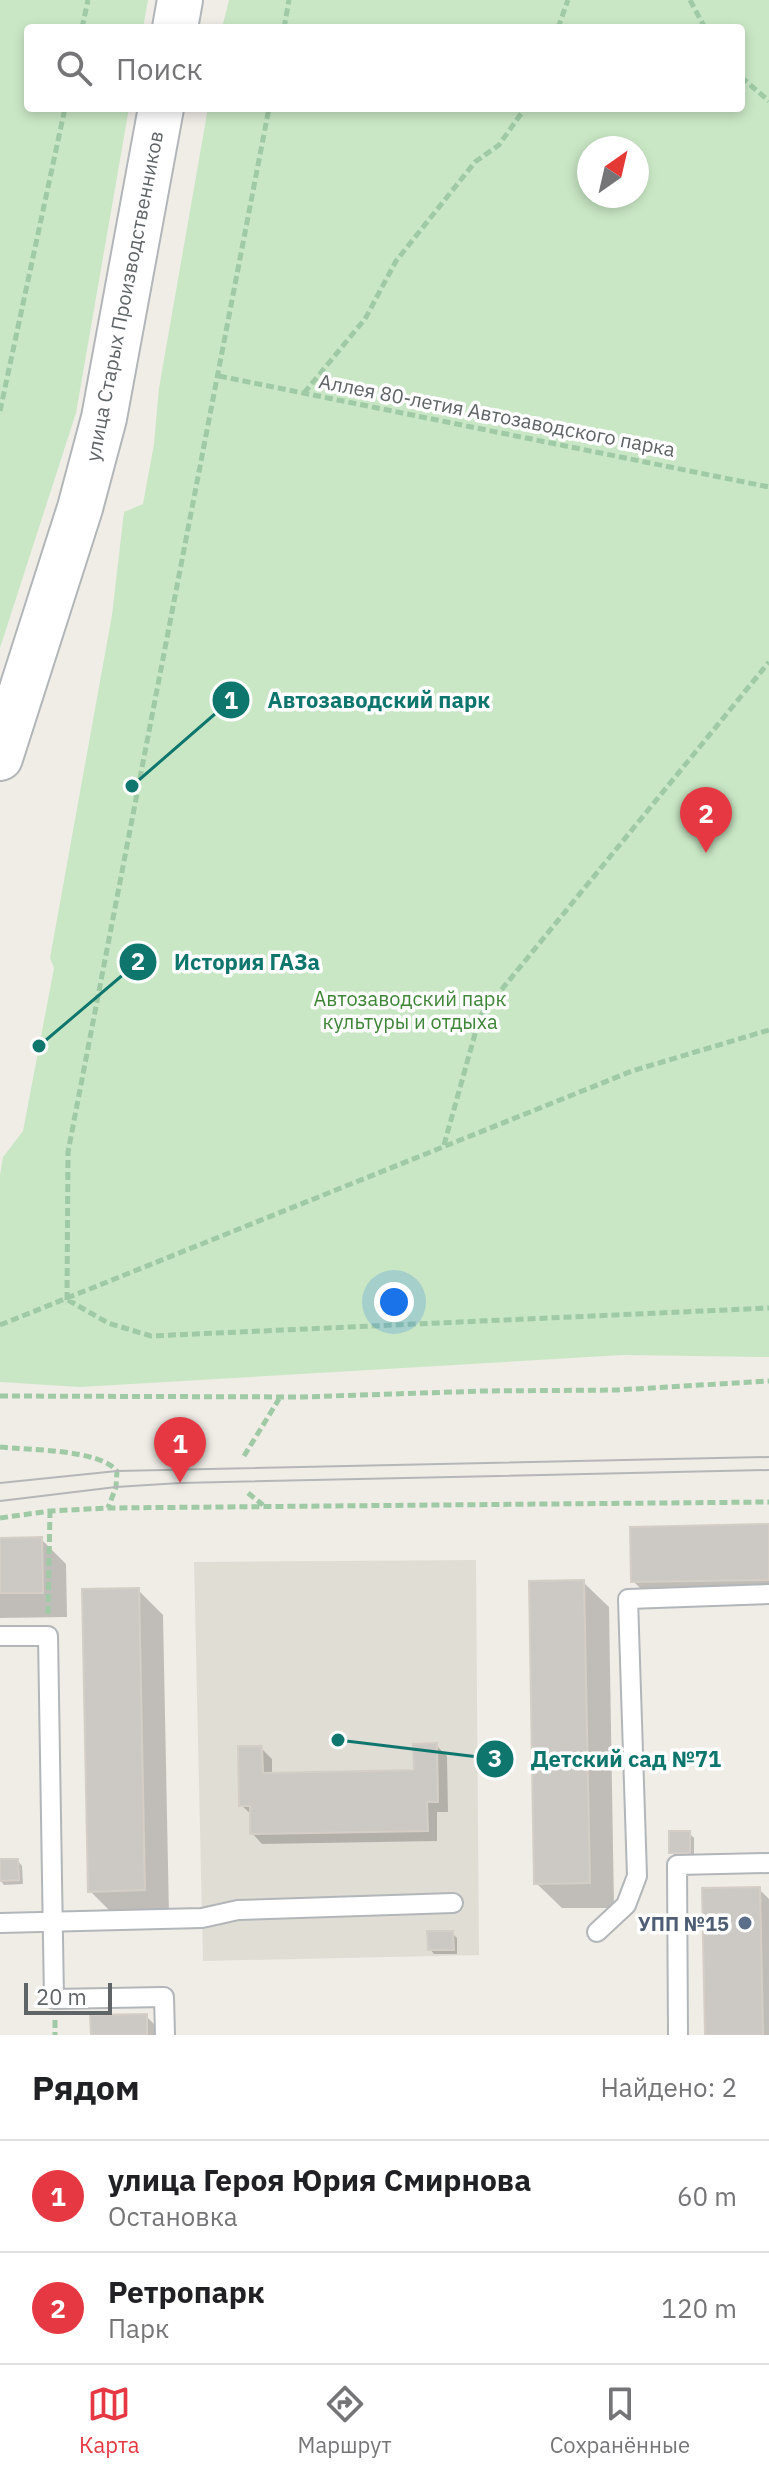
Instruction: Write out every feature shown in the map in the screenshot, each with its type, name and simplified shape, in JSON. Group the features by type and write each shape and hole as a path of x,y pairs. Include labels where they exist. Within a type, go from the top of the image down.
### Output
{"street":[{"path":"176,24 180,0"},
{"name":"улица Старых Производственников","path":"0,758 80,508 104,418 160,112"}],"lane":[{"path":"597,1932 626,1905 637,1876 628,1599 769,1594"},
{"path":"0,1636 48,1636 54,1999 164,1997 165,2035"},
{"path":"678,2035 677,1865 769,1863"},
{"path":"0,1923 202,1918 238,1910 453,1903"}],"path":[{"path":"83,24 88,0"},
{"path":"285,24 289,0"},
{"path":"559,24 568,0"},
{"path":"690,0 703,24"},
{"path":"745,80 769,101"},
{"path":"0,411 64,112"},
{"path":"67,1300 68,1152 268,112"},
{"path":"304,393 365,319 396,261 475,162 499,145 522,112"},
{"name":"Аллея 80-летия Автозаводского парка","path":"219,376 769,487"},
{"path":"444,1146 480,1016 769,662"},
{"path":"0,1325 632,1071 769,1030"},
{"path":"67,1300 108,1323 151,1336 769,1308"},
{"path":"0,1396 302,1397 617,1390 769,1381"},
{"path":"244,1456 279,1399 302,1397"},
{"path":"0,1447 81,1455 110,1463 117,1471 116,1487 108,1508"},
{"path":"248,1493 265,1506"},
{"path":"0,1518 108,1508 769,1502"},
{"path":"48,1636 50,1511"}],"shaded area":[{"path":"476,1560 479,1955 203,1961 194,1562"}],"green space":[{"path":"0,0 148,0 144,24 24,24 24,112 128,112 76,413 0,648"},
{"name":"Автозаводский парк культуры и отдыха","path":"229,0 769,0 769,1357 623,1355 80,1387 0,1382 0,1175 3,1157 23,1131 54,968 50,958 112,615 124,512 143,504 154,444 159,388 207,112 745,112 745,24 223,24"}],"building":[{"path":"769,1524 769,1580 631,1582 630,1527"},
{"path":"42,1537 43,1593 0,1593 0,1538"},
{"path":"584,1580 590,1883 534,1884 529,1581"},
{"path":"139,1588 145,1890 88,1892 82,1589"},
{"path":"437,1743 438,1802 427,1802 428,1831 250,1834 250,1806 239,1806 238,1746 262,1746 263,1773 414,1770 413,1744"},
{"path":"669,1831 690,1831 690,1853 669,1853"},
{"path":"0,1859 18,1859 19,1880 0,1881"},
{"path":"760,1887 763,2035 705,2035 702,1888"},
{"path":"427,1931 453,1931 454,1950 428,1950"},
{"path":"147,2014 147,2035 91,2035 90,2015"}],"tram line":[{"path":"0,1483 117,1471 769,1457"},
{"path":"0,1501 180,1483 769,1470"}],"place":[{"name":"Автозаводский парк","path":"132,786"},
{"name":"Ретропарк","path":"706,853"},
{"name":"История ГАЗа","path":"39,1046"},
{"name":"улица Героя Юрия Смирнова","path":"180,1483"},
{"name":"Детский сад №71","path":"338,1740"},
{"name":"УПП №15","path":"745,1923"}]}
